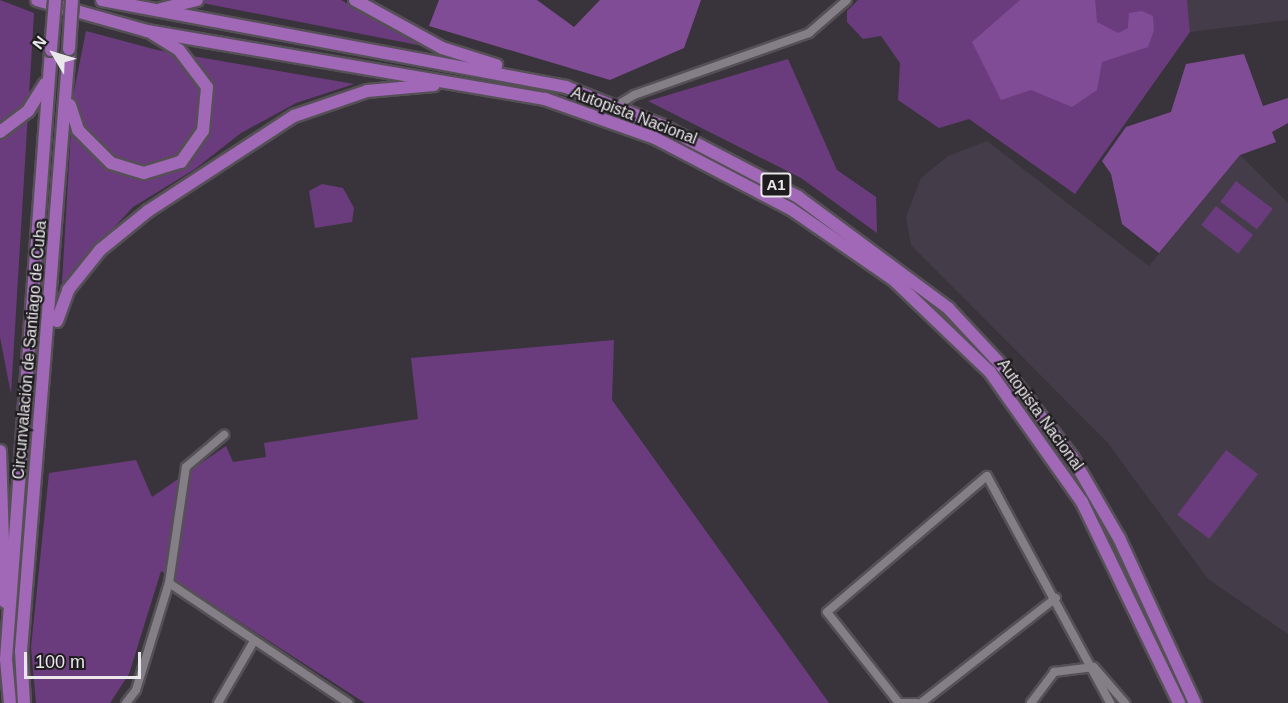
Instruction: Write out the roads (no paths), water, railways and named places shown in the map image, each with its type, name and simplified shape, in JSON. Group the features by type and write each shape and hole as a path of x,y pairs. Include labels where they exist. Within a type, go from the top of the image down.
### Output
{"highway":[{"name":"Autopista Nacional","path":"37,0 147,31 545,99 655,138 718,169 835,239 932,313 990,372 1053,455 1113,559 1179,703"},
{"name":"Circunvalación de Santiago de Cuba","path":"10,703 6,659 55,0"},
{"name":"Circunvalación de Santiago de Cuba","path":"24,703 21,651 68,101 72,0"},
{"name":"Autopista Nacional","path":"102,0 124,6 566,87 616,106 798,197 948,308 1002,366 1072,457 1119,538 1195,703"},
{"path":"124,6 172,8 197,0"},
{"path":"355,0 442,48 566,87"},
{"path":"68,101 78,130 111,163 144,172 181,162 203,131 207,87 179,50 147,31"},
{"path":"0,132 39,99 50,72"},
{"path":"41,417 59,309 68,290 100,250 148,211 294,116 367,91 461,85"},
{"path":"0,451 6,659"}],"street":[{"path":"616,106 634,95 809,33 847,0"},
{"path":"126,703 136,690 170,584 186,467 225,435"},
{"path":"1056,598 919,703 900,703 827,612 987,476 1056,598 1094,667 1110,703"},
{"path":"170,584 348,703"},
{"path":"218,703 254,641"},
{"path":"1031,703 1054,672 1094,667"},
{"path":"1094,667 1125,703"}]}
